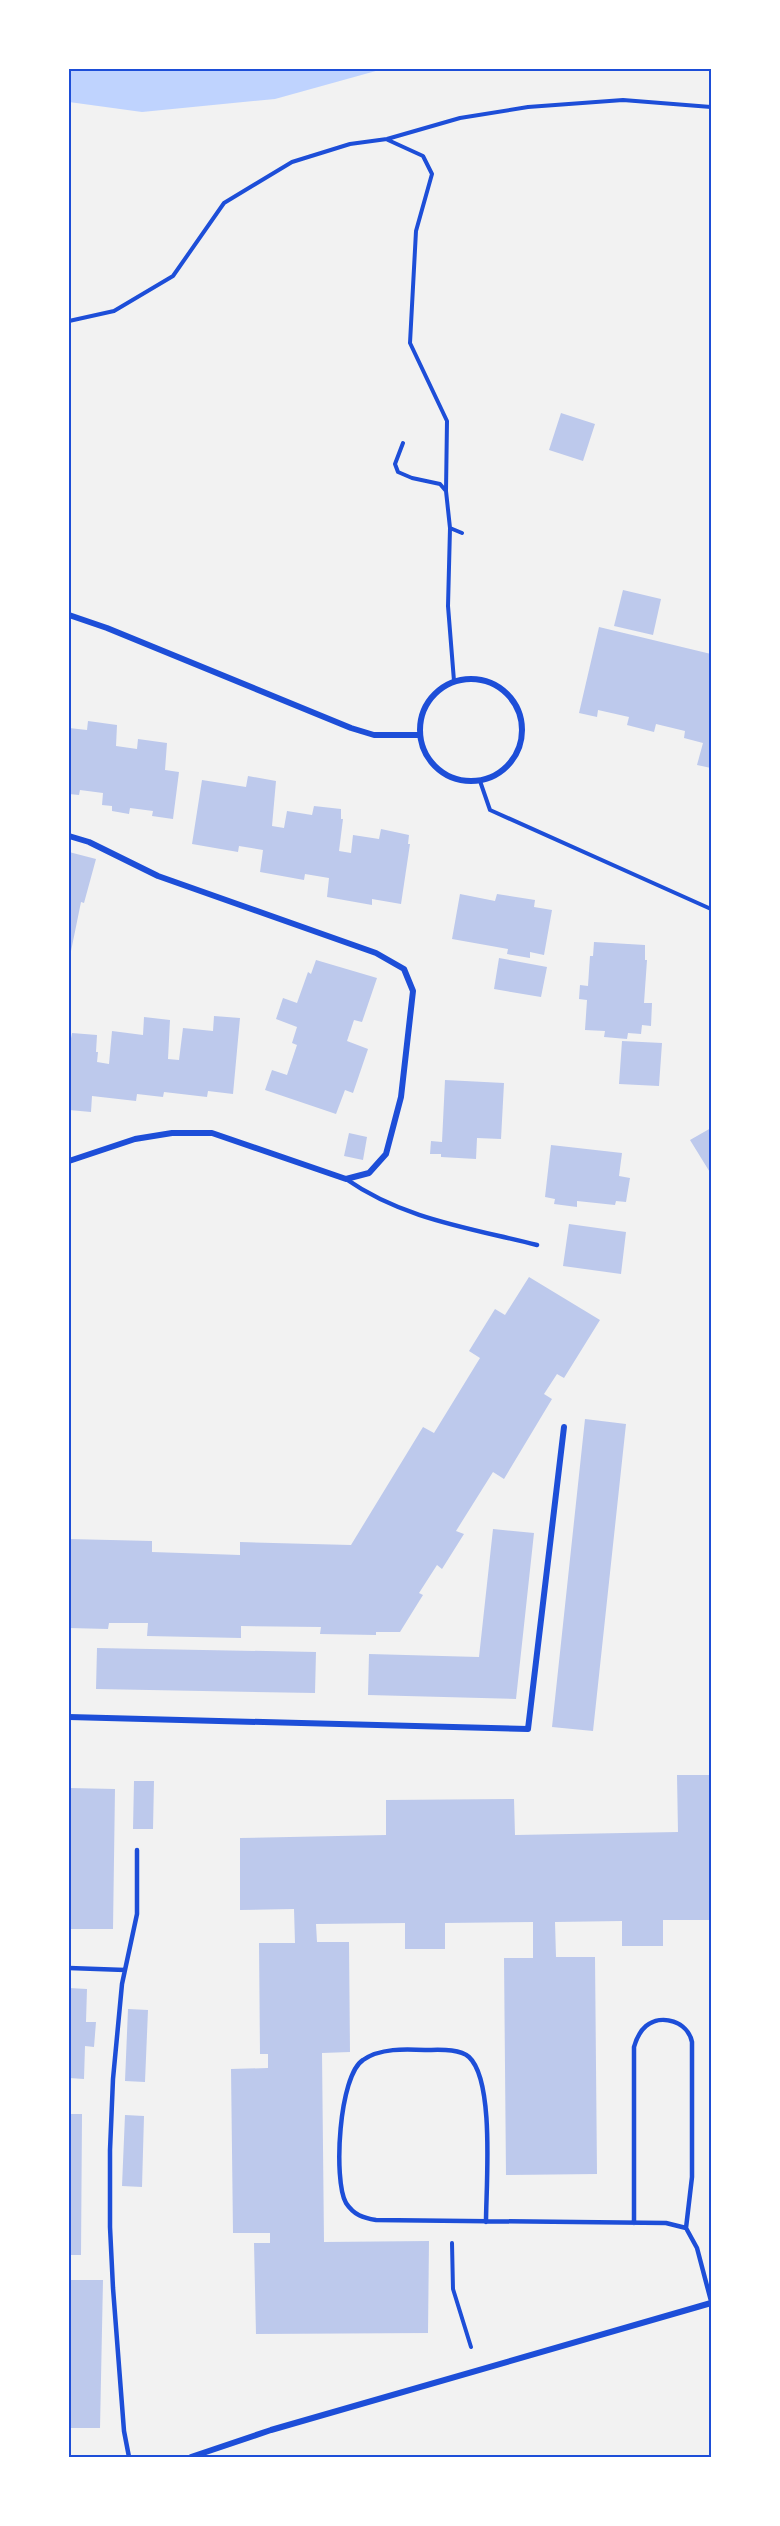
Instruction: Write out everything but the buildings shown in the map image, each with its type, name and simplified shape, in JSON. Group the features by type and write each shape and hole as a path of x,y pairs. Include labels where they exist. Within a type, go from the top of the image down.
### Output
{"street":[{"path":"69,615 107,628 351,728 374,735 419,735"},
{"path":"473,678 500,687 513,699 522,721 522,738 511,762 493,777 480,781 462,782 448,777 433,766 421,746 419,722 426,703 440,688 454,681 473,678"},
{"path":"69,836 89,842 158,876 376,953 405,969 413,991 401,1097 386,1154 369,1173 346,1179 212,1133 172,1133 135,1139 69,1161"},
{"path":"69,1717 528,1729 564,1426"},
{"path":"191,2457 271,2430 711,2302"}],"lane":[{"path":"346,1179 370,1196 408,1213 537,1245"},
{"path":"129,2457 120,2392 110,2227 113,2079 122,1984 137,1914 137,1850"},
{"path":"69,1968 125,1970"},
{"path":"634,2223 634,2047 645,2027 653,2022 672,2021 685,2028 692,2042 692,2177 686,2228 697,2248 711,2302"},
{"path":"486,2222 486,2122 483,2084 476,2066 467,2055 453,2051 398,2050 379,2053 363,2060 354,2068 350,2076 342,2107 341,2173 345,2200 353,2213 376,2220 486,2222 666,2223 686,2228"}],"path":[{"path":"69,321 114,311 173,276 224,203 292,162 350,144 387,139 460,118 528,107 623,100 711,107"},
{"path":"387,139 423,156 432,174 416,231 410,343 447,422 446,490 450,528 448,606 454,681"},
{"path":"403,443 395,464 398,472 411,478 440,484 446,490"},
{"path":"450,528 462,533"},
{"path":"480,781 490,810 711,909"},
{"path":"454,2221 453,2289 480,2370"}],"water":[{"path":"69,69 383,69 275,99 142,112 69,102"}]}
